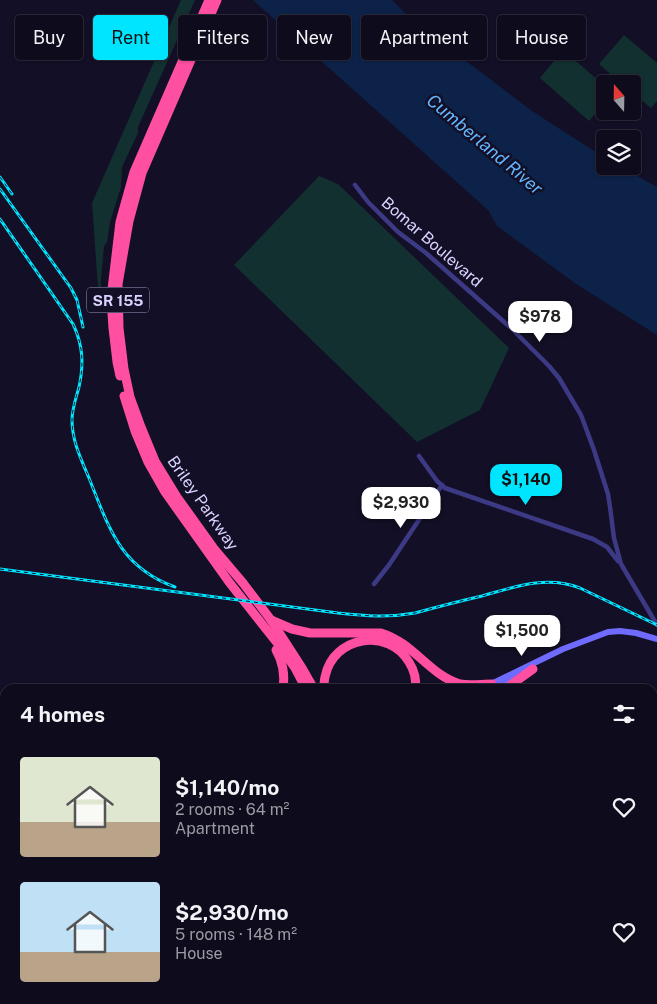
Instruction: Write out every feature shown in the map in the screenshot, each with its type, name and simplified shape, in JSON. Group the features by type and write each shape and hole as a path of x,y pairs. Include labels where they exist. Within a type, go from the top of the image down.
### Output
{"highway":[{"name":"Briley Parkway","path":"209,0 138,165 126,198 116,250 112,306 117,362 125,400 135,431 148,462 165,492 229,582 295,668 303,684"},
{"name":"Briley Parkway","path":"217,0 142,173 129,221 118,293 119,328 124,369 130,396 155,461 177,497 271,620 311,684"},
{"path":"271,620 292,629 310,633 376,633 386,635 400,641 442,675 462,684"},
{"path":"266,629 283,666 283,684"},
{"path":"324,684 324,677 329,666 340,651 357,642 367,640 378,640 388,643 405,656 415,674 416,684"},
{"path":"512,684 533,669"}],"main road":[{"path":"497,684 563,650 608,632 620,630 657,638"},
{"path":"498,684 533,669 572,647"}],"street":[{"name":"Bomar Boulevard","path":"355,185 368,202 398,232 426,253 511,328 559,378 581,415 594,450 608,494 614,538 621,564 657,625"},
{"path":"419,456 442,486 601,543 608,547 621,564"},
{"path":"374,584 442,486"}],"green space":[{"path":"181,0 195,0 188,15 178,15 178,38 122,167 121,187 110,222 107,242 104,246 100,317 92,203 155,60 168,60 168,30"},
{"path":"624,35 657,63 657,101 651,108 641,100 641,75 612,75 599,64"},
{"path":"555,60 575,60 596,78 596,113 589,121 540,78"},
{"path":"319,176 338,184 509,348 480,410 417,442 234,265"}],"water":[{"name":"Cumberland River","path":"253,0 392,0 407,15 361,15 361,60 465,60 532,111 596,152 596,175 636,175 657,186 657,335 576,284 497,226 488,210 320,60 351,60 351,15 277,15 277,21"}],"railway":[{"path":"0,177 12,194"},
{"path":"0,189 71,288 77,300 83,327"},
{"path":"0,219 73,324 76,332 81,347 82,362 81,379 73,408 72,428 80,457 110,529 129,557 141,569 156,579 175,587"},
{"path":"0,569 338,613 377,616 415,613 518,586 555,582 580,588 657,625"}]}
